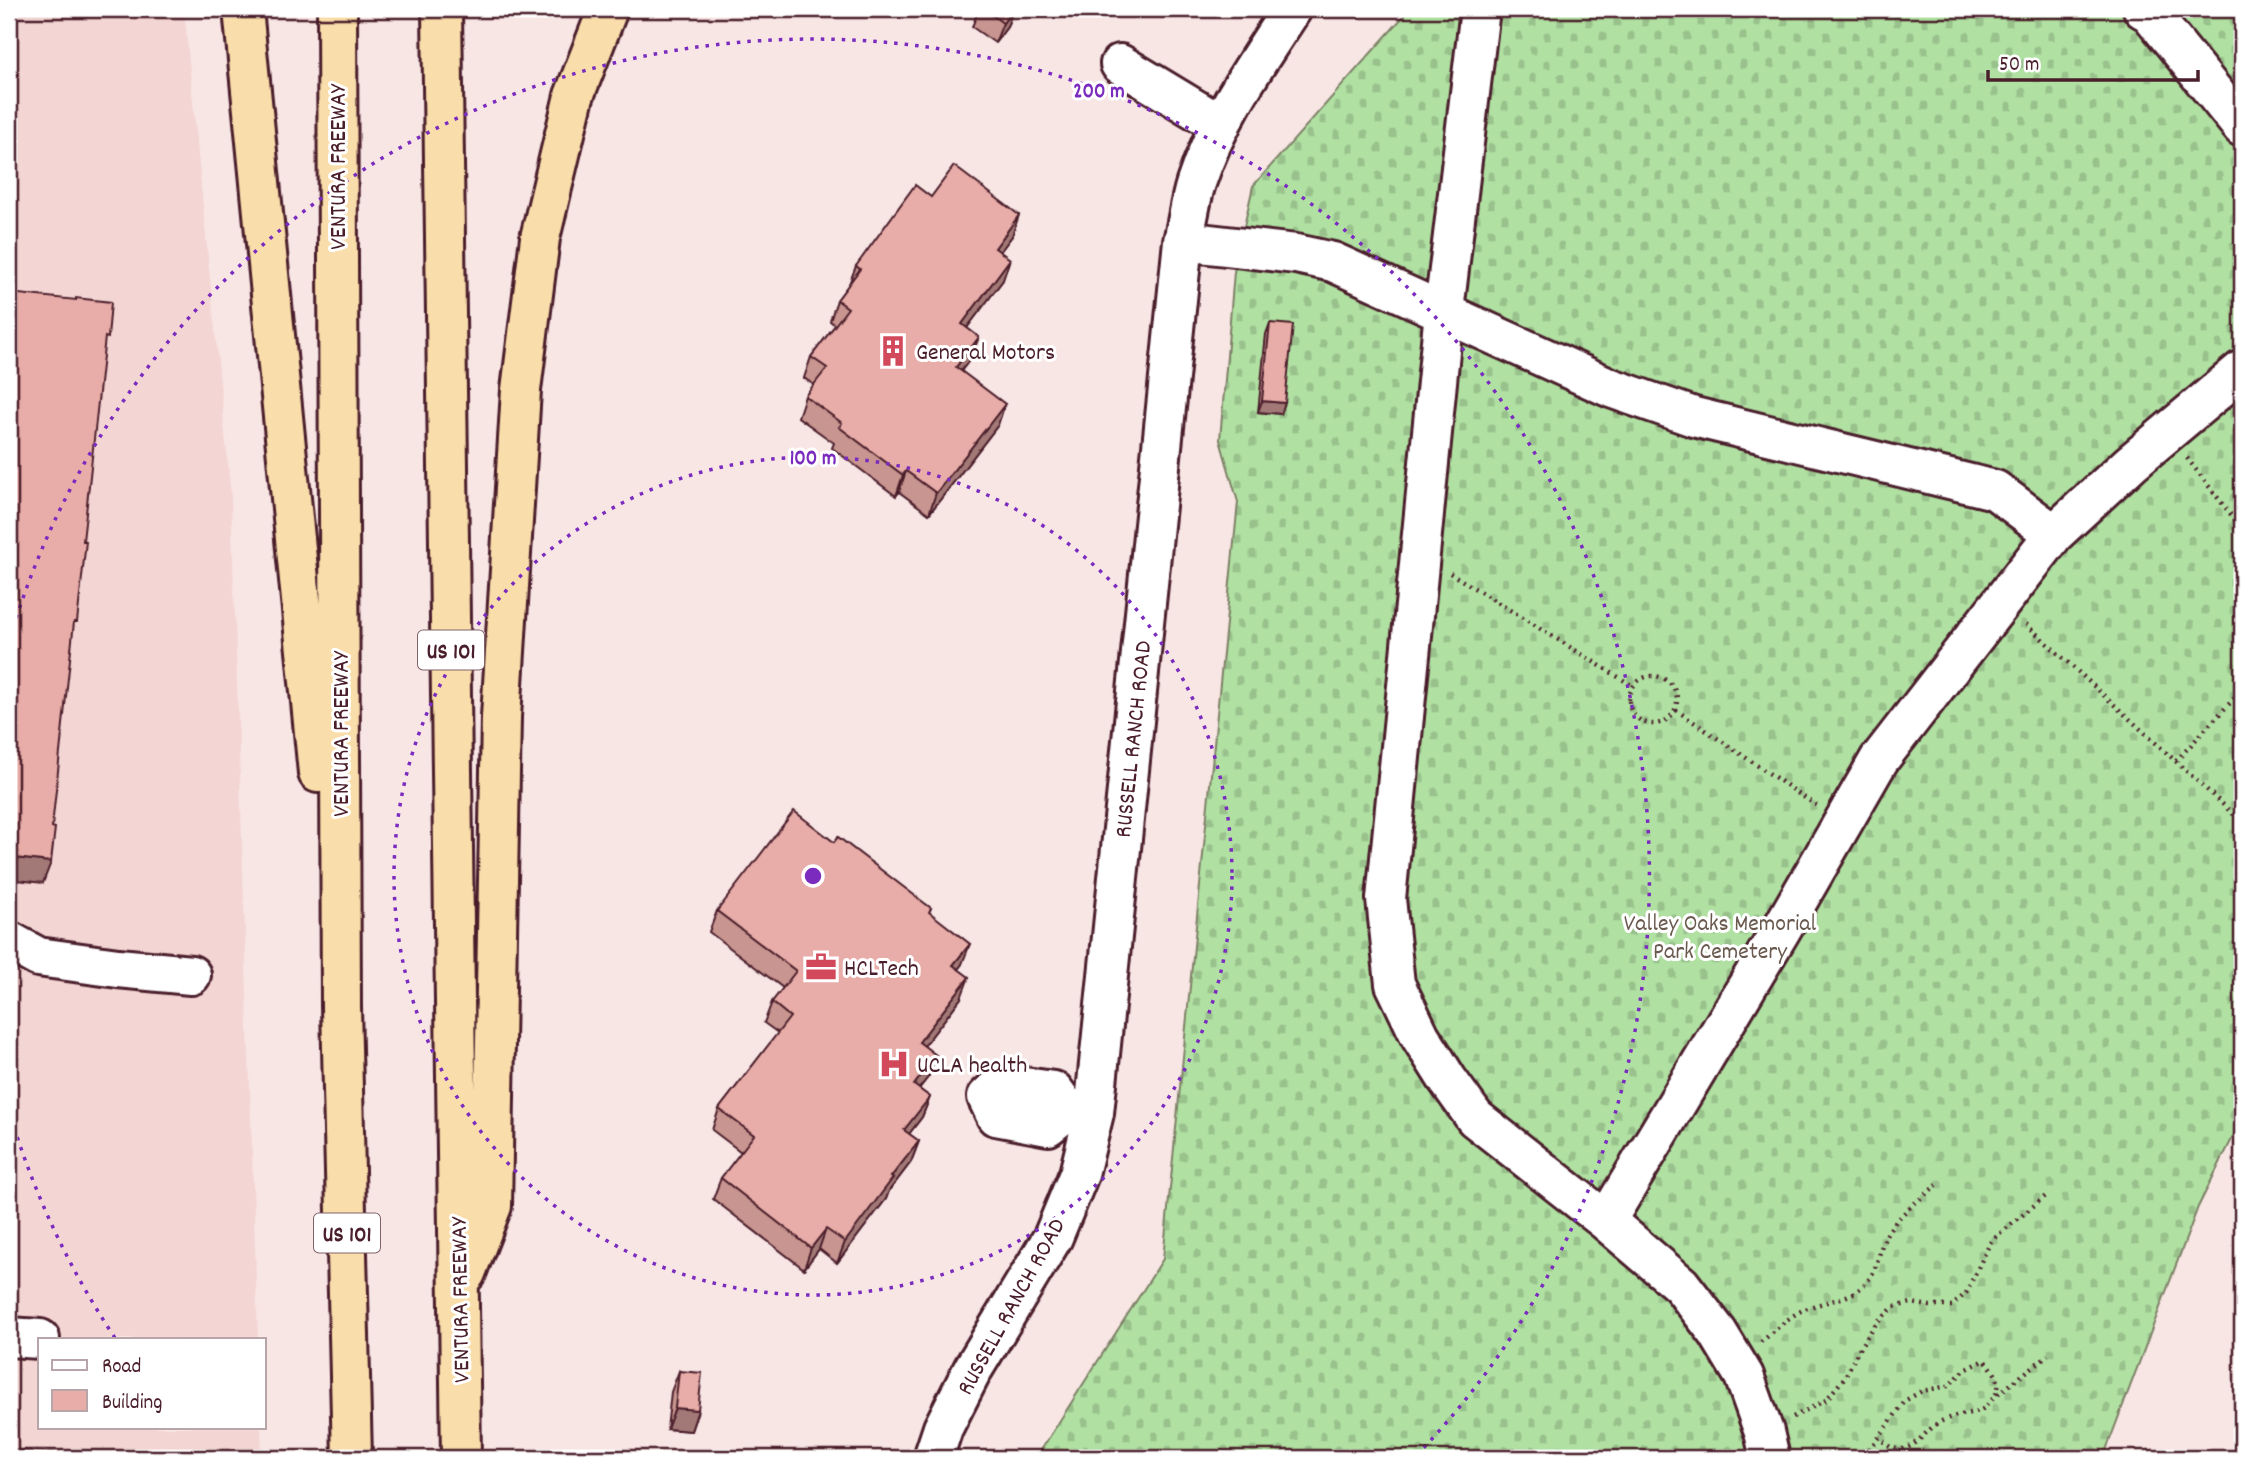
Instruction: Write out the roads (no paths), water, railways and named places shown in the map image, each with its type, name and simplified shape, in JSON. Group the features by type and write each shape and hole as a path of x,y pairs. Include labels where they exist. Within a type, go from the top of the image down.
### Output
{"highway":[{"path":"243,9 341,1007"},
{"name":"VENTURA FREEWAY","path":"337,9 341,1007 352,1458"},
{"name":"VENTURA FREEWAY","path":"442,9 461,1458"},
{"path":"459,1291 492,1206 500,717 521,390 540,238 574,96 608,9"}],"street":[{"name":"RUSSELL RANCH ROAD","path":"933,1458 943,1428 973,1368 1053,1237 1079,1174 1081,1112 1183,241 1196,183 1221,125 1234,99 1292,9"},
{"path":"1480,9 1444,311 1386,899 1395,984 1420,1036 1475,1118 1606,1221 1681,1285 1718,1333 1744,1376 1766,1442"},
{"path":"2143,9 2150,13 2242,127"},
{"path":"1120,64 1221,125"},
{"path":"1183,241 1296,254 1333,262 1611,388 1694,417 1995,490 2054,534"},
{"path":"1606,1221 1879,760 2054,534 2131,463 2242,370"},
{"path":"9,941 38,957 191,975"},
{"path":"984,1096 996,1116 1048,1126 1081,1112"},
{"path":"9,1337 38,1339"}],"place":[{"name":"General Motors","path":"893,351"},
{"name":"HCLTech","path":"821,967"},
{"name":"UCLA health","path":"894,1064"}],"park label":[{"name":"Valley Oaks Memorial Park Cemetery","path":"1720,936"}]}
